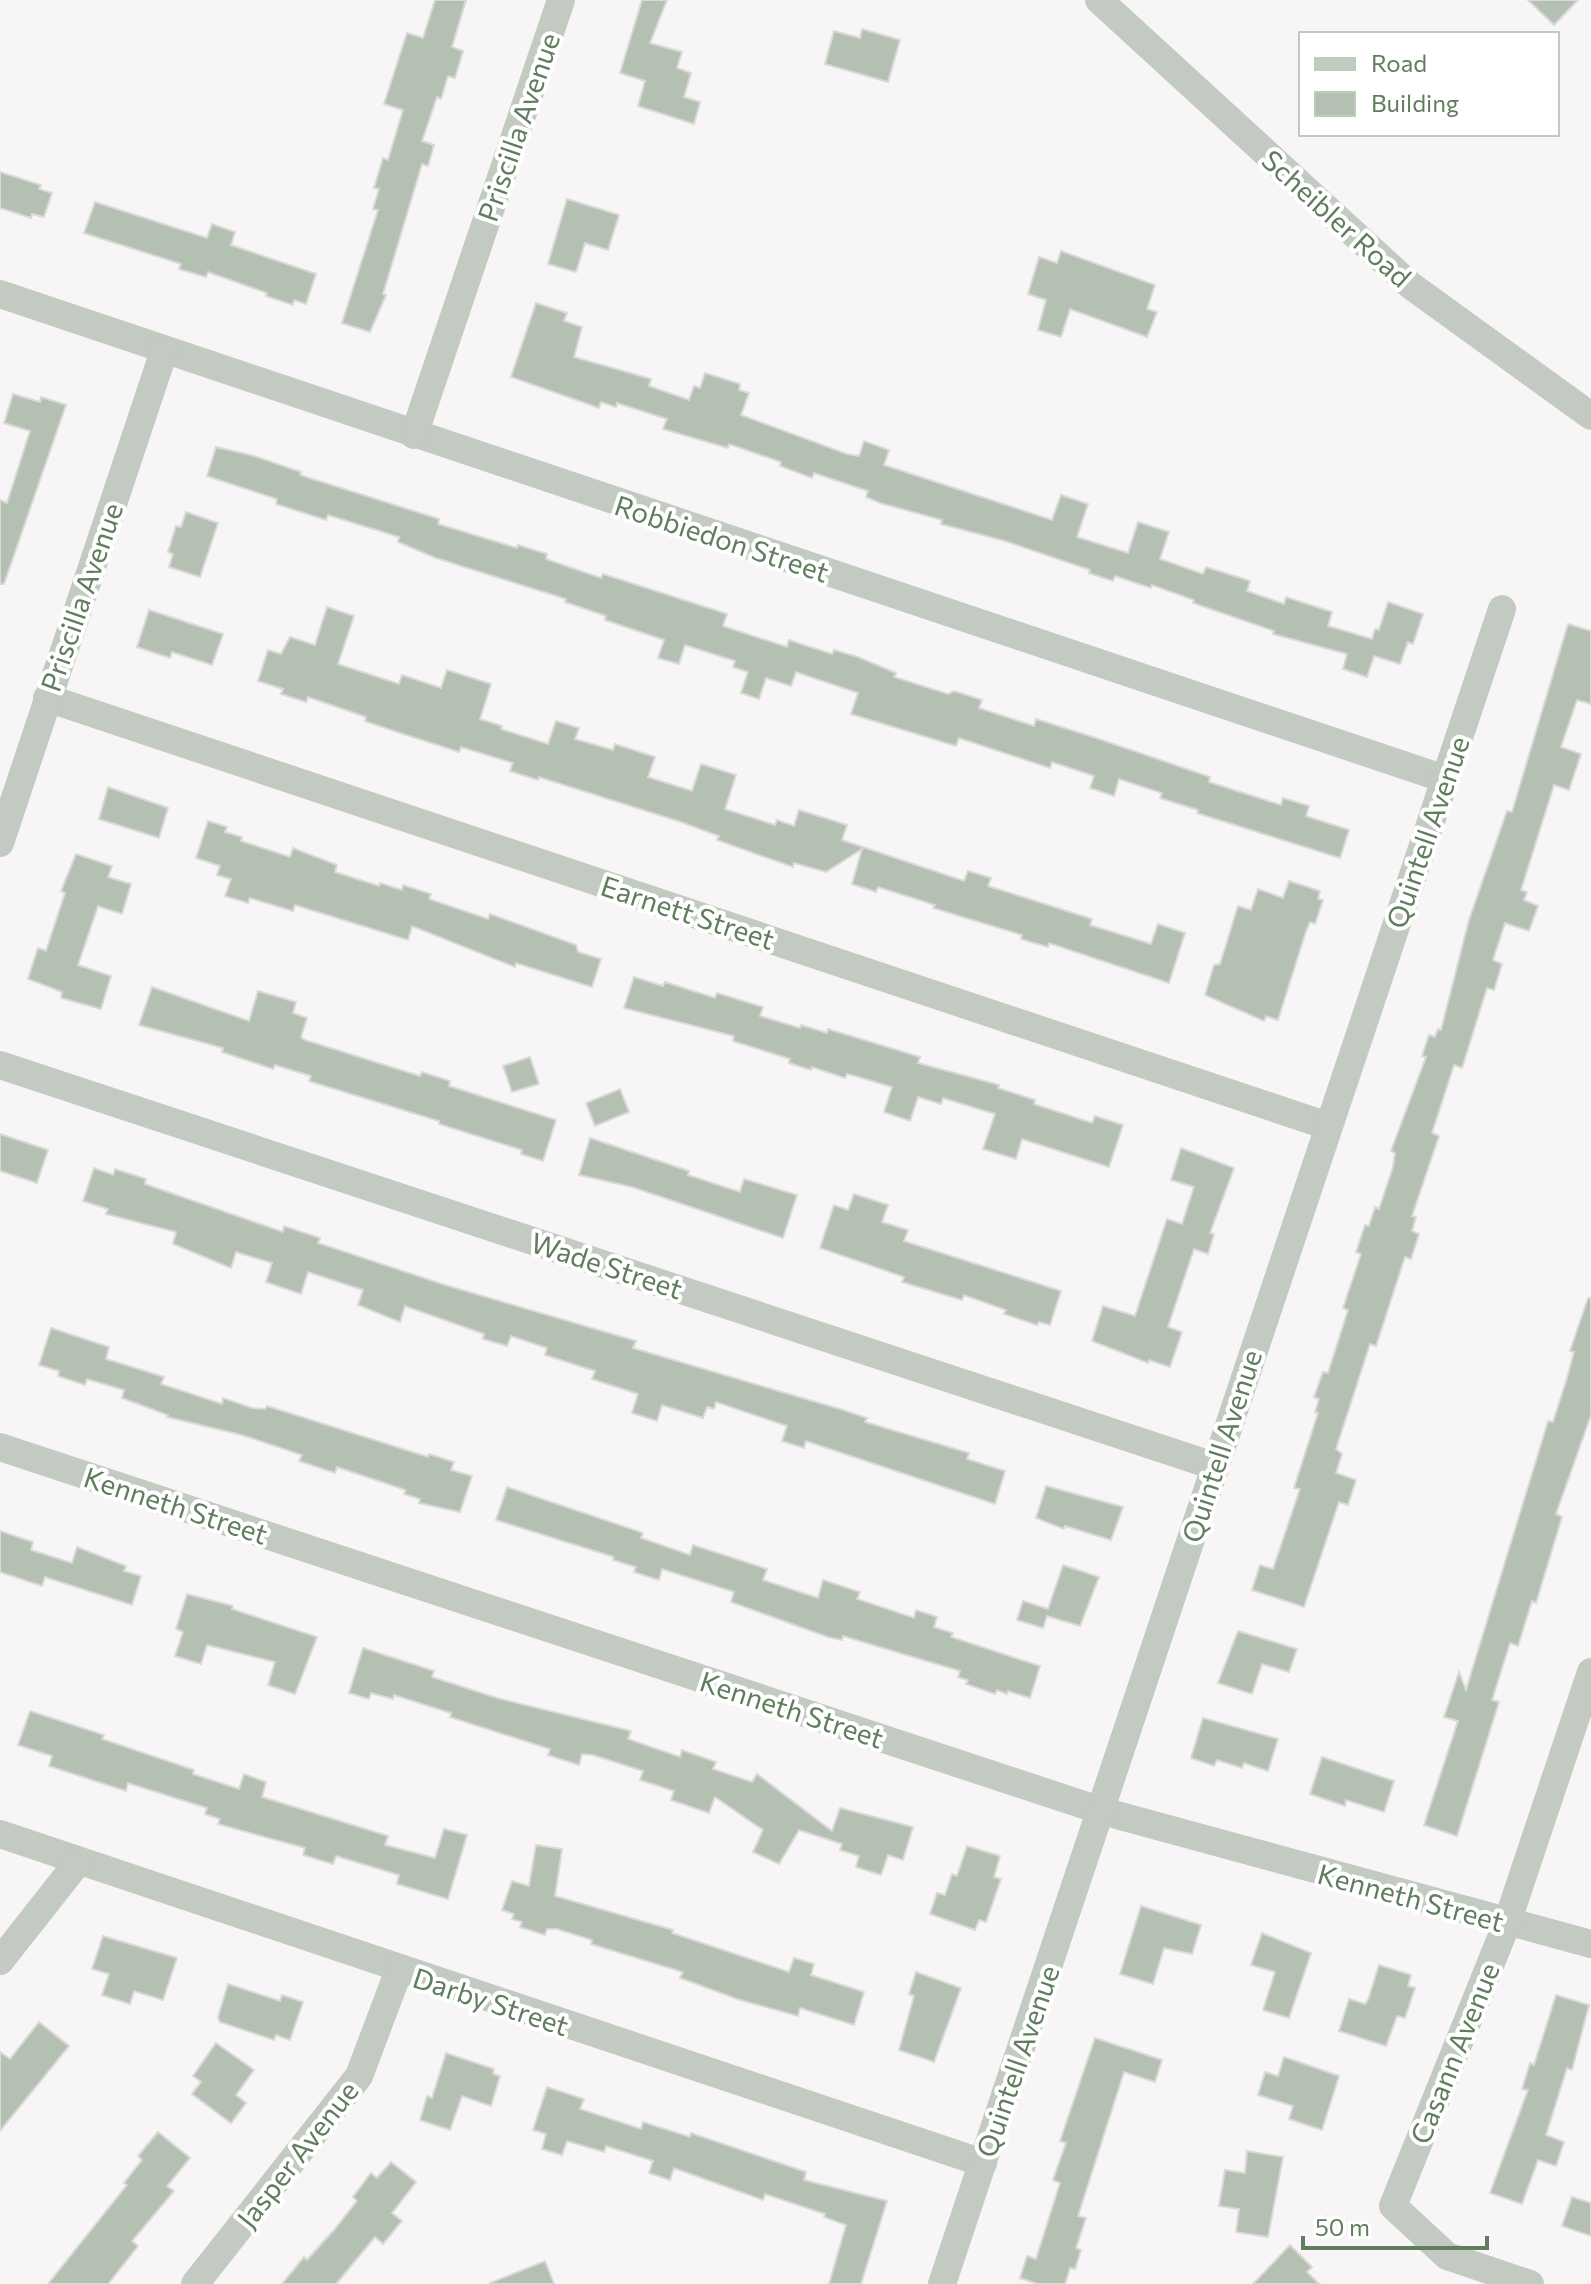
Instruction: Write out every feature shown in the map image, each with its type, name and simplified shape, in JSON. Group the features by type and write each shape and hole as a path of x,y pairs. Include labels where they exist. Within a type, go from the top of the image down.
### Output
{"street":[{"name":"Priscilla Avenue","path":"414,435 561,0"},
{"name":"Scheibler Road","path":"1099,0 1410,285 1591,416"},
{"name":"Robbiedon Street","path":"0,294 1445,779"},
{"name":"Priscilla Avenue","path":"0,843 164,351"},
{"name":"Quintell Avenue","path":"942,2284 1502,609"},
{"name":"Earnett Street","path":"47,698 1328,1126"},
{"name":"Wade Street","path":"0,1065 1214,1466"},
{"name":"Kenneth Street","path":"0,1447 1102,1811 1591,1944"},
{"name":"Casann Avenue","path":"1530,2284 1447,2256 1393,2206 1507,1923 1591,1672"},
{"name":"Darby Street","path":"0,1834 983,2163"},
{"path":"0,1961 78,1862"},
{"name":"Jasper Avenue","path":"195,2284 359,2076 399,1970"}],"building":[{"path":"435,0 466,0 452,47 463,51 455,78 448,76 441,99 437,97 422,141 434,145 428,166 422,164 383,294 386,295 370,332 342,323 378,210 373,209 379,189 374,188 383,158 388,160 403,110 384,104 407,33 423,38"},
{"path":"642,0 667,0 650,43 682,52 677,68 691,73 684,97 700,102 694,124 638,106 645,81 620,73"},
{"path":"1528,0 1578,0 1554,25"},
{"path":"862,29 900,40 888,82 825,64 834,31 860,38"},
{"path":"0,172 41,185 39,189 52,193 44,217 32,214 31,218 0,208"},
{"path":"567,199 619,215 608,250 585,243 576,272 548,264"},
{"path":"95,202 207,238 212,224 235,232 231,245 316,274 306,304 294,300 293,305 208,272 206,277 179,269 181,264 84,233"},
{"path":"1061,251 1155,285 1147,309 1157,312 1147,337 1070,309 1061,337 1038,330 1046,300 1028,294 1039,257 1057,263"},
{"path":"536,303 567,313 564,321 582,327 574,357 651,379 649,386 689,400 694,386 700,388 705,373 740,384 739,390 749,393 741,415 847,454 859,456 864,441 889,450 884,465 1052,520 1061,495 1088,504 1077,537 1128,553 1138,522 1169,532 1160,559 1203,574 1206,567 1250,581 1247,591 1284,604 1286,597 1332,612 1328,626 1372,639 1375,629 1379,630 1388,602 1423,614 1413,644 1408,642 1400,664 1374,656 1367,677 1343,669 1347,654 1273,634 1274,631 1152,585 1151,588 1115,576 1113,581 1005,541 880,503 866,497 868,491 814,473 812,478 780,466 781,462 729,444 728,448 663,429 667,419 617,403 616,407 601,402 599,408 511,377"},
{"path":"13,394 40,402 41,397 66,405 4,584 0,584 0,500 7,503 30,431 4,423"},
{"path":"216,447 254,456 301,472 300,475 439,519 438,524 547,554 546,559 601,578 603,574 727,614 723,626 787,647 789,640 832,654 834,650 858,657 896,673 894,677 948,694 954,691 982,700 979,708 1034,726 1036,719 1096,738 1210,777 1209,782 1281,805 1283,798 1309,806 1306,816 1349,830 1340,858 1197,813 1198,810 1160,798 1162,793 1119,779 1114,796 1090,788 1094,776 1052,762 1050,768 959,738 956,746 851,714 858,693 796,672 791,686 766,678 759,699 741,693 748,672 733,667 735,661 685,645 679,664 658,658 664,640 605,620 606,616 565,602 566,599 436,558 398,542 399,537 328,515 326,520 276,504 277,499 207,476"},
{"path":"186,512 218,523 200,577 169,567 173,554 168,552 176,526 181,527"},
{"path":"327,607 354,616 338,664 399,684 402,675 441,688 447,670 491,684 480,719 502,726 501,729 548,744 556,721 579,728 575,739 613,750 615,744 655,757 648,777 692,791 701,764 736,775 725,809 775,825 777,820 794,826 799,810 847,825 842,840 964,881 968,871 991,878 988,886 1092,919 1090,925 1151,944 1158,924 1185,933 1169,983 1049,943 1048,947 1021,939 1022,935 933,908 935,905 878,887 876,892 852,884 862,849 826,872 794,863 793,867 717,840 719,836 681,822 539,777 538,780 510,771 513,763 461,747 459,752 365,721 366,717 308,697 306,702 281,694 283,689 258,681 268,650 281,654 290,637 315,645"},
{"path":"149,610 223,634 212,665 172,652 170,658 137,647"},
{"path":"1568,624 1591,631 1591,704 1577,700 1561,747 1581,754 1569,790 1554,785 1521,890 1527,892 1524,900 1538,906 1529,931 1505,923 1493,960 1502,964 1494,990 1487,988 1462,1068 1454,1065 1432,1133 1439,1136 1412,1216 1416,1217 1412,1231 1419,1234 1411,1259 1405,1257 1376,1346 1370,1344 1336,1449 1342,1454 1336,1473 1356,1480 1348,1505 1339,1502 1304,1607 1252,1590 1260,1565 1273,1569 1300,1489 1294,1488 1318,1413 1315,1412 1319,1399 1314,1397 1323,1372 1328,1373 1348,1310 1343,1308 1361,1254 1356,1252 1365,1225 1369,1226 1375,1207 1379,1209 1393,1167 1395,1153 1391,1151 1426,1057 1422,1056 1429,1035 1435,1037 1438,1029 1441,1030 1469,920 1507,811 1512,812"},
{"path":"108,787 168,808 159,838 99,819"},
{"path":"208,821 227,827 225,832 242,837 241,841 290,857 293,848 337,865 335,872 379,886 380,883 402,890 403,885 431,894 429,899 488,919 490,914 576,945 578,952 601,959 592,987 516,963 515,967 412,926 408,940 295,905 293,911 250,898 248,903 225,896 231,879 217,875 220,866 196,858"},
{"path":"76,854 112,866 108,877 131,884 122,914 98,906 78,965 111,976 101,1009 61,998 62,992 28,979 38,948 46,951 65,893 61,891"},
{"path":"1289,881 1320,891 1318,899 1323,900 1315,924 1310,922 1306,931 1278,1020 1266,1016 1264,1021 1205,995 1214,965 1220,964 1238,906 1251,910 1258,889 1283,898"},
{"path":"634,977 663,986 665,982 715,998 717,993 763,1007 760,1016 800,1028 801,1025 827,1033 828,1029 920,1057 918,1063 999,1085 998,1088 1035,1100 1034,1104 1092,1123 1095,1116 1123,1125 1109,1167 1022,1139 1016,1159 983,1149 995,1114 943,1098 941,1104 918,1097 910,1121 884,1112 892,1087 847,1074 845,1078 812,1067 811,1070 789,1063 790,1059 733,1041 734,1036 624,1008"},
{"path":"152,987 249,1021 258,991 296,1002 293,1013 307,1018 301,1037 305,1040 420,1076 422,1072 450,1081 449,1086 556,1120 543,1161 521,1154 522,1150 439,1124 439,1121 309,1081 311,1076 275,1065 273,1069 222,1052 223,1048 139,1025"},
{"path":"530,1057 539,1084 512,1092 503,1066"},
{"path":"620,1089 629,1112 595,1126 586,1103"},
{"path":"0,1134 48,1150 37,1183 0,1171"},
{"path":"590,1138 689,1171 688,1175 740,1192 744,1179 797,1195 783,1238 632,1187 579,1175"},
{"path":"1181,1148 1234,1168 1210,1233 1214,1234 1208,1254 1194,1249 1168,1327 1182,1332 1170,1367 1149,1360 1148,1363 1092,1341 1103,1306 1135,1316 1167,1219 1182,1224 1194,1187 1171,1180"},
{"path":"94,1168 113,1175 115,1169 146,1179 145,1184 283,1232 284,1226 320,1238 318,1243 445,1285 636,1341 633,1348 843,1410 867,1418 865,1422 969,1453 967,1459 1005,1471 995,1504 806,1441 804,1448 782,1441 787,1426 716,1402 714,1409 707,1407 703,1418 662,1405 657,1421 632,1413 638,1394 592,1379 595,1371 545,1355 547,1348 511,1336 507,1346 483,1339 484,1334 405,1306 400,1322 358,1305 363,1290 308,1272 301,1294 266,1282 272,1263 236,1252 231,1268 173,1244 176,1232 106,1214 108,1209 83,1201"},
{"path":"854,1194 888,1205 882,1222 908,1230 904,1241 1061,1291 1050,1325 1039,1322 1037,1325 1004,1314 1006,1310 964,1295 962,1300 902,1282 904,1277 820,1248 834,1205 848,1210"},
{"path":"1588,1298 1591,1298 1591,1415 1556,1514 1562,1517 1536,1603 1532,1601 1518,1646 1510,1643 1492,1700 1499,1702 1457,1836 1424,1825 1458,1721 1444,1717 1459,1672 1466,1690 1548,1421 1553,1422 1567,1378 1574,1352 1570,1351"},
{"path":"51,1328 109,1347 106,1359 164,1377 161,1384 222,1404 223,1398 252,1408 265,1409 267,1406 428,1457 429,1454 454,1462 451,1470 472,1476 460,1512 419,1503 420,1499 404,1494 406,1490 337,1467 335,1473 299,1461 302,1455 242,1435 167,1417 122,1398 124,1390 87,1379 85,1385 58,1376 59,1371 39,1365"},
{"path":"1046,1486 1123,1507 1111,1540 1065,1526 1064,1529 1036,1518"},
{"path":"507,1487 643,1533 641,1538 690,1555 693,1545 767,1569 763,1580 818,1598 823,1580 860,1592 857,1599 914,1618 916,1610 937,1617 934,1627 953,1633 951,1637 1040,1666 1030,1698 1008,1691 1007,1694 997,1690 995,1694 966,1684 968,1680 958,1677 960,1671 843,1636 842,1640 828,1637 731,1602 734,1592 662,1569 659,1580 634,1572 636,1567 613,1560 614,1557 496,1520"},
{"path":"0,1531 33,1542 31,1550 72,1563 77,1547 126,1566 124,1571 141,1576 132,1605 45,1577 42,1586 0,1572"},
{"path":"1063,1565 1099,1577 1080,1626 1047,1616 1043,1628 1017,1620 1023,1601 1048,1609"},
{"path":"187,1594 233,1606 232,1609 317,1637 295,1694 268,1685 275,1662 207,1645 201,1664 175,1656 183,1632 176,1629"},
{"path":"1238,1631 1297,1649 1289,1672 1262,1664 1252,1694 1218,1683"},
{"path":"363,1648 434,1671 432,1677 497,1698 631,1731 628,1739 680,1757 682,1750 716,1762 713,1769 752,1782 757,1774 832,1831 840,1808 913,1827 903,1860 888,1855 881,1875 856,1867 859,1856 840,1850 842,1844 799,1830 779,1864 753,1852 763,1830 715,1797 709,1813 671,1800 674,1791 640,1780 643,1771 593,1755 582,1754 579,1765 548,1755 550,1749 450,1717 451,1713 394,1695 393,1699 371,1693 369,1699 349,1693"},
{"path":"30,1711 104,1735 102,1739 194,1770 193,1774 239,1789 244,1774 266,1782 262,1797 388,1836 385,1845 435,1858 444,1829 467,1835 448,1899 397,1884 399,1875 336,1856 333,1864 303,1855 305,1848 218,1824 220,1819 205,1814 207,1808 128,1783 126,1791 49,1766 52,1756 18,1745"},
{"path":"1203,1718 1278,1739 1268,1771 1244,1763 1242,1768 1217,1760 1214,1766 1191,1758"},
{"path":"1322,1757 1394,1781 1384,1812 1346,1800 1345,1806 1310,1794"},
{"path":"536,1845 562,1849 555,1896 673,1930 672,1933 789,1972 794,1958 814,1964 811,1975 864,1992 854,2025 800,2008 798,2016 740,2000 680,1978 683,1972 591,1944 592,1940 557,1929 547,1929 545,1935 520,1927 522,1922 512,1919 514,1914 502,1910 512,1881 529,1886"},
{"path":"967,1846 1000,1856 994,1877 1001,1879 986,1922 979,1920 975,1930 930,1914 937,1893 945,1895 952,1874 957,1876"},
{"path":"1141,1906 1201,1925 1192,1954 1164,1948 1153,1984 1120,1974"},
{"path":"1262,1933 1311,1953 1289,2018 1263,2010 1275,1972 1251,1965"},
{"path":"103,1936 177,1958 163,2000 134,1991 130,2004 102,1995 109,1974 92,1969"},
{"path":"1379,1965 1411,1975 1408,1986 1415,1988 1405,2018 1397,2016 1386,2046 1339,2031 1349,1999 1365,2004 1368,2000"},
{"path":"916,1972 961,1988 934,2062 899,2050 914,1996 909,1994"},
{"path":"228,1984 280,2001 282,1995 303,2002 290,2040 276,2035 274,2040 220,2022 218,2017"},
{"path":"1556,1995 1589,2005 1572,2070 1567,2068 1546,2135 1564,2142 1556,2166 1538,2160 1522,2204 1490,2193 1528,2090 1522,2089 1530,2063 1534,2065"},
{"path":"39,2022 69,2046 0,2131 0,2052 10,2059"},
{"path":"1095,2038 1162,2060 1155,2082 1124,2072 1078,2216 1086,2218 1076,2248 1081,2250 1075,2269 1070,2268 1065,2284 1038,2284 1020,2278 1027,2256 1036,2259 1060,2183 1053,2180 1066,2143 1060,2141"},
{"path":"216,2043 254,2070 236,2095 246,2103 231,2123 192,2094 201,2082 193,2076"},
{"path":"446,2053 494,2069 493,2074 500,2076 491,2106 462,2096 450,2130 420,2120 427,2096 432,2098"},
{"path":"1284,2057 1339,2076 1322,2130 1289,2119 1293,2106 1258,2095 1265,2072 1278,2076"},
{"path":"547,2087 584,2099 580,2109 641,2129 643,2122 690,2137 691,2133 806,2172 804,2180 887,2201 861,2284 829,2284 846,2225 824,2217 825,2214 765,2194 763,2200 674,2168 670,2180 649,2173 653,2161 606,2146 604,2152 567,2141 562,2155 542,2149 546,2134 533,2130"},
{"path":"158,2132 190,2158 167,2186 174,2191 132,2241 138,2246 108,2284 48,2284 127,2185 124,2183 142,2160 138,2156"},
{"path":"1247,2151 1283,2157 1268,2237 1236,2232 1239,2209 1219,2206 1225,2170 1245,2173"},
{"path":"391,2162 416,2182 392,2213 402,2221 383,2244 375,2237 336,2284 282,2284 304,2257 307,2260 334,2230 357,2201 353,2197 371,2173 377,2178"},
{"path":"1572,2197 1591,2203 1591,2236 1562,2226"},
{"path":"1290,2245 1312,2267 1307,2272 1319,2284 1253,2284"},
{"path":"545,2261 554,2284 490,2284 490,2283"}]}
